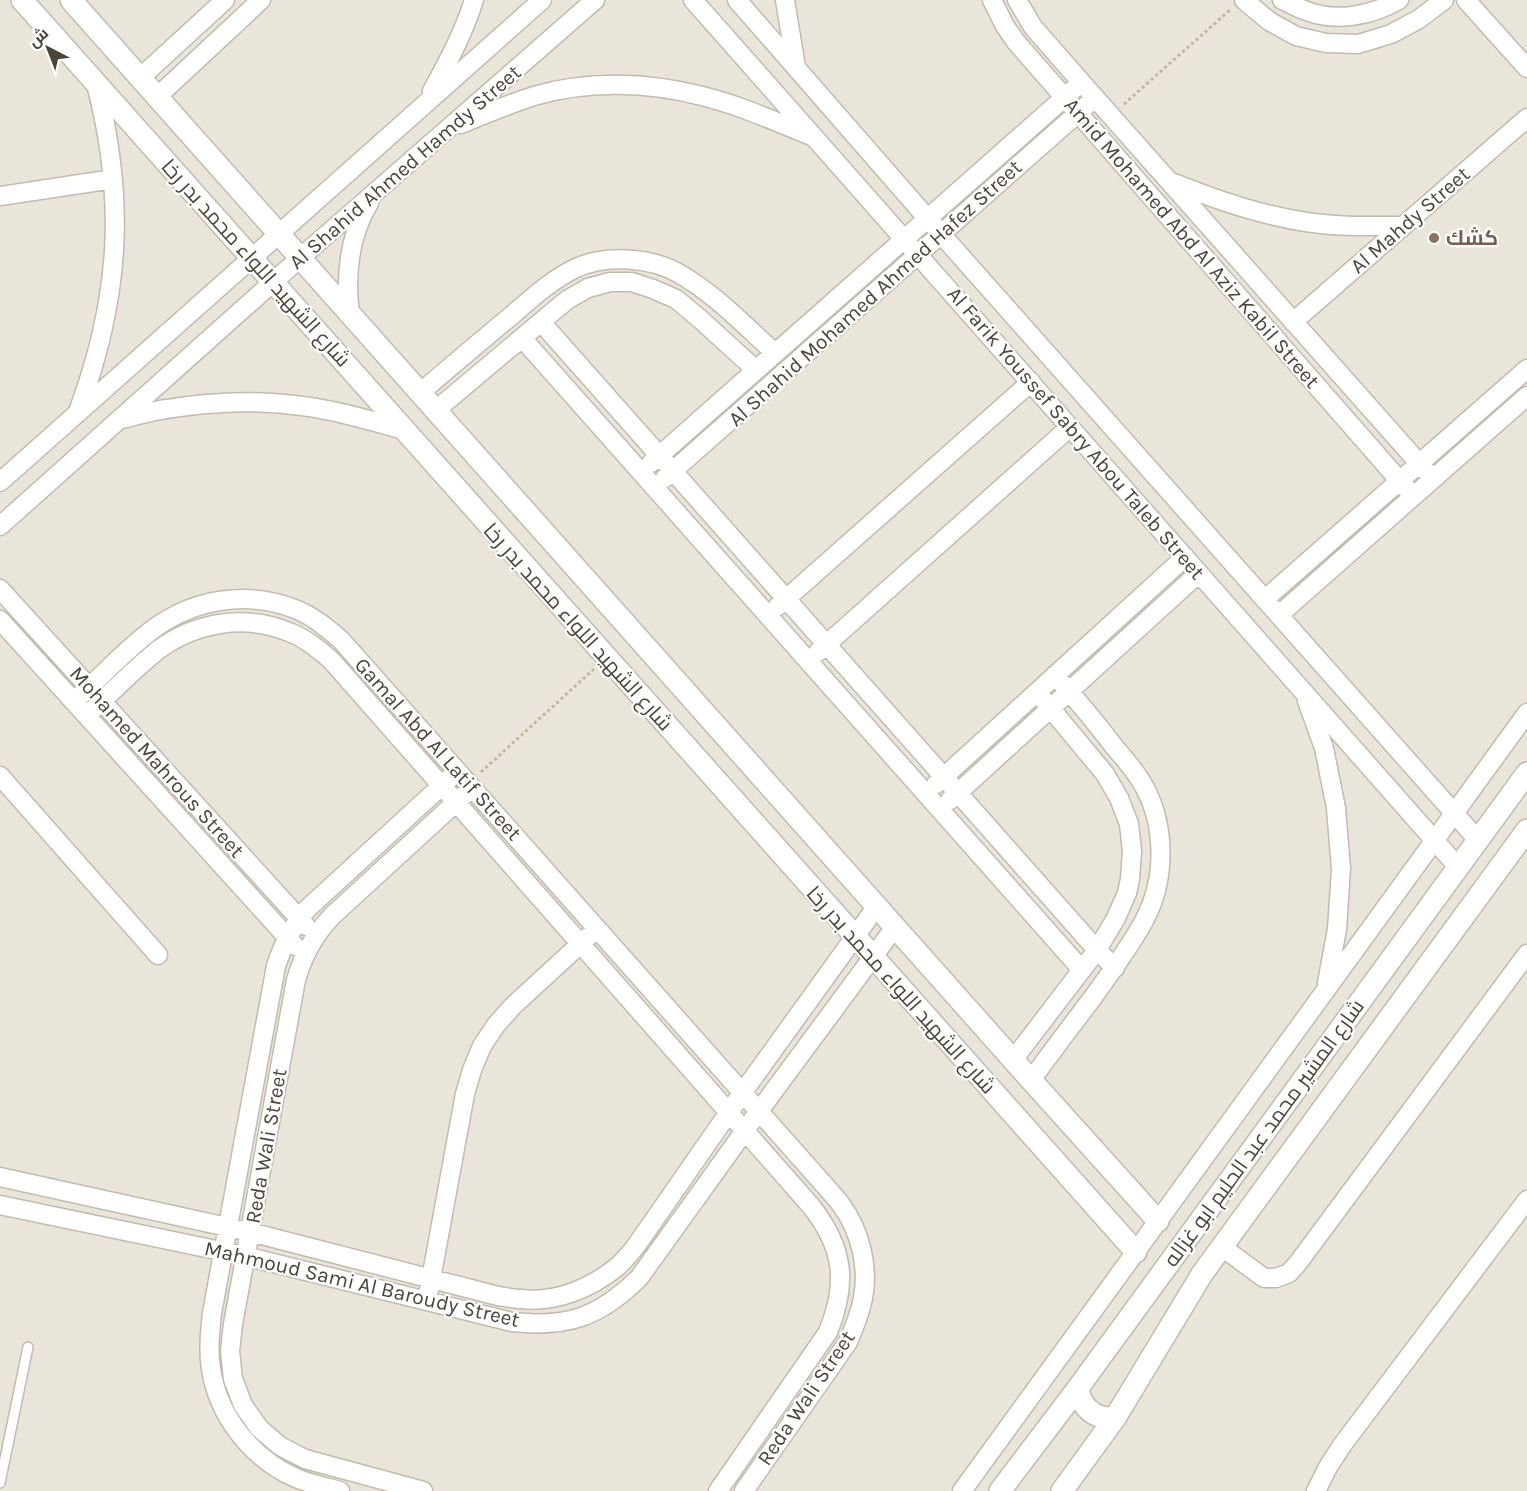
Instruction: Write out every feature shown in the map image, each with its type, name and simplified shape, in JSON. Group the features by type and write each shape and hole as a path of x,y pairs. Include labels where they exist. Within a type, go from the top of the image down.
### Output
{"street":[{"name":"شارع الشهيد اللواء محمد بدر رخا","path":"22,0 854,938 1136,1252"},
{"name":"شارع الشهيد اللواء محمد بدر رخا","path":"71,0 1158,1221"},
{"path":"140,78 224,0"},
{"path":"157,97 261,0"},
{"path":"425,104 449,61 474,0"},
{"name":"Al Shahid Ahmed Hamdy Street","path":"3,474 78,412 542,0"},
{"name":"Al Shahid Ahmed Hamdy Street","path":"4,515 120,419 595,0"},
{"name":"Al Farik Youssef Sabry Abou Taleb Street","path":"693,0 1458,867"},
{"name":"Al Farik Youssef Sabry Abou Taleb Street","path":"737,0 941,234 1478,840"},
{"path":"785,0 796,69"},
{"name":"Amid Mohamed Abd Al Aziz Kabil Street","path":"992,0 1016,42 1413,496"},
{"name":"Amid Mohamed Abd Al Aziz Kabil Street","path":"1017,0 1034,27 1082,83 1432,479"},
{"path":"1282,0 1305,11 1332,17 1359,16 1385,8 1399,0"},
{"path":"1238,4 1296,36 1326,43 1358,44 1391,34 1419,19 1444,0"},
{"path":"1466,0 1527,68"},
{"name":"Al Shahid Mohamed Ahmed Hafez Street","path":"641,471 1082,83"},
{"path":"78,412 92,375 99,346 110,297 114,258 116,218 114,179 104,115 96,84"},
{"path":"446,131 496,109 536,96 577,87 619,85 661,87 703,96 814,137"},
{"name":"Al Shahid Mohamed Ahmed Hafez Street","path":"655,487 1095,98"},
{"name":"Al Mahdy Street","path":"1293,322 1527,118"},
{"path":"0,196 114,179"},
{"path":"1169,181 1213,199 1260,213 1307,222 1403,226"},
{"path":"350,314 348,295 350,257 359,224 374,194"},
{"path":"420,393 550,283 575,268 601,261 627,259 653,263 678,273 720,303 775,353"},
{"path":"436,410 567,300 588,288 610,282 632,282 676,299 756,370"},
{"path":"1243,302 1261,286"},
{"path":"541,322 1115,968"},
{"path":"522,338 1082,970"},
{"path":"1265,599 1527,369"},
{"path":"768,615 1031,382"},
{"path":"1279,615 1527,396"},
{"path":"120,419 167,409 215,403 262,403 310,407 404,430"},
{"path":"808,661 1070,427"},
{"path":"926,793 1185,557"},
{"path":"939,809 1199,573"},
{"name":"Mohamed Mahrous Street","path":"0,589 315,936"},
{"name":"Gamal Abd Al Latif Street","path":"74,701 152,630 178,613 207,603 237,598 268,601 297,610 323,625 341,640 743,1092"},
{"name":"Mohamed Mahrous Street","path":"0,620 304,956"},
{"name":"Gamal Abd Al Latif Street","path":"87,715 160,649 185,634 210,625 238,622 264,624 290,632 314,645 332,660 729,1112"},
{"path":"1031,1080 1115,968 1145,920 1160,874 1161,858 1158,826 1152,804 1141,782 1108,738 1055,675"},
{"path":"1304,691 1324,748 1336,808 1341,868 1337,929 1326,989"},
{"path":"1014,1060 1097,950 1116,918 1127,893 1132,851 1129,824 1119,798 1105,774 1038,692"},
{"path":"962,1491 1527,713"},
{"name":"شارع المشير محمد عبد الحليم ابو غزاله","path":"1000,1491 1527,773"},
{"path":"0,776 158,955"},
{"name":"Reda Wali Street","path":"340,1491 296,1478 271,1464 249,1446 232,1423 219,1398 211,1370 209,1342 212,1313 280,951 299,918 307,909 442,786 466,780"},
{"name":"Reda Wali Street","path":"423,1491 305,1459 280,1446 259,1428 243,1405 233,1379 230,1351 245,1256 296,980 304,956 315,936 332,916 456,802 466,780"},
{"name":"شارع المشير محمد عبد الحليم ابو غزاله","path":"1062,1491 1100,1440 1141,1377 1185,1301 1222,1247 1527,830"},
{"name":"Mahmoud Sami Al Baroudy Street","path":"0,1177 250,1232 498,1296 524,1300 550,1299 575,1292 598,1281 619,1265 636,1246 877,906"},
{"name":"Mahmoud Sami Al Baroudy Street","path":"0,1205 224,1251 512,1322 559,1323 582,1317 603,1308 639,1278 895,927"},
{"path":"426,1300 465,1094 482,1046 513,1006 597,928"},
{"path":"1222,1247 1264,1278 1276,1278 1289,1273 1527,954"},
{"name":"Reda Wali Street","path":"743,1092 842,1206 854,1227 861,1250 864,1273 863,1297 848,1342 744,1491"},
{"name":"Reda Wali Street","path":"718,1491 828,1332 840,1294 838,1256 823,1221 729,1112"},
{"path":"97,1225 102,1199"},
{"path":"1316,1491 1343,1444 1527,1200"},
{"path":"791,1386 810,1396"},
{"path":"1077,1388 1086,1409 1099,1417 1114,1418"},
{"path":"1059,1412 1082,1422 1100,1440"}],"lane":[{"path":"0,1483 28,1347"}],"path":[{"path":"1111,116 1238,4"},
{"path":"466,780 606,658"}],"shaded area":[{"path":"0,0 1527,0 1527,1491 0,1491"}],"place":[{"name":"كشك","path":"1434,238"}]}
